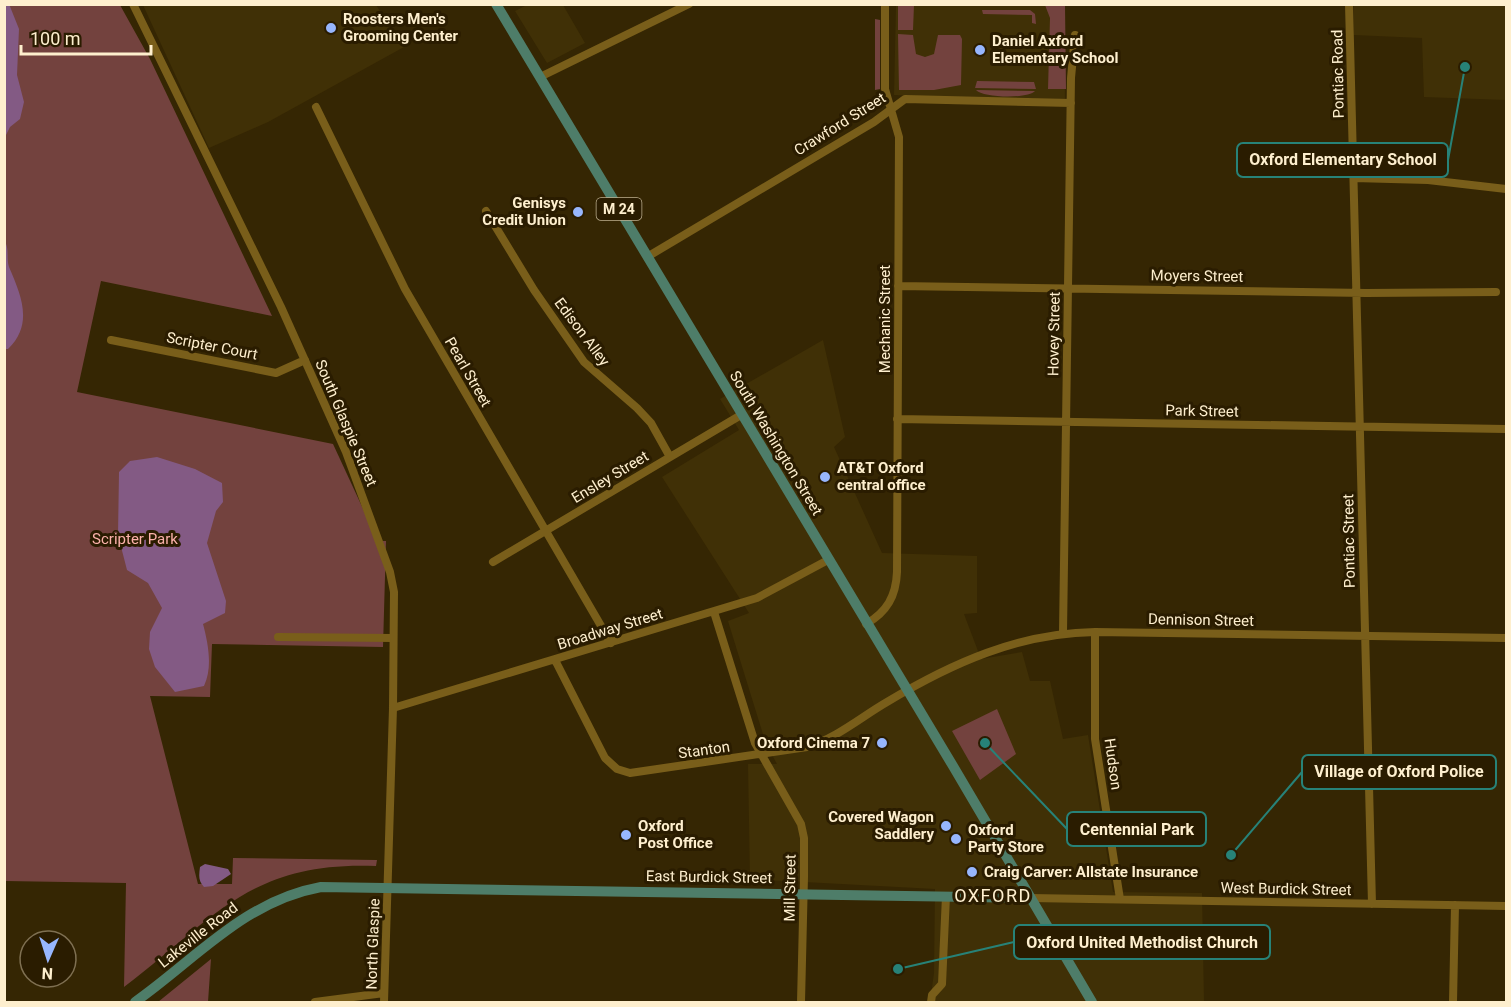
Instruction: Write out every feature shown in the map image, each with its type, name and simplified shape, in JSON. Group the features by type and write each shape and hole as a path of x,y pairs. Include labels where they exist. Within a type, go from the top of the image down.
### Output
{"main road":[{"name":"South Washington Street","path":"496,4 1030,898"},
{"name":"Lakeville Road","path":"135,1002 222,932 263,906 291,894 321,887 389,887"},
{"name":"East Burdick Street","path":"389,887 1030,898"},
{"name":"M 24","path":"1030,898 1092,1002"}],"street":[{"name":"South Glaspie Street","path":"134,4 305,360 346,452 390,572 394,592 389,887"},
{"path":"540,77 689,4"},
{"name":"Mechanic Street","path":"866,624 886,609 896,586 899,137 885,83 885,4"},
{"name":"Pontiac Road","path":"1349,4 1354,178"},
{"name":"Hovey Street","path":"1063,633 1071,103 1075,35"},
{"name":"Crawford Street","path":"647,257 905,99 1071,103"},
{"name":"Pearl Street","path":"316,107 394,269 544,532 611,643"},
{"path":"1354,178 1428,180 1506,189"},
{"name":"Pontiac Street","path":"1354,178 1372,904"},
{"name":"Edison Alley","path":"486,211 528,281 584,362 651,423 670,457"},
{"name":"Moyers Street","path":"898,286 1496,292"},
{"name":"Scripter Court","path":"111,340 276,373 305,360"},
{"name":"Ensley Street","path":"493,562 741,415"},
{"name":"Park Street","path":"897,419 1506,429"},
{"name":"Broadway Street","path":"393,708 714,612 769,593 828,560"},
{"name":"Mill Street","path":"714,612 762,755 801,824 804,838 801,1002"},
{"name":"Hudson","path":"1095,632 1095,739 1120,899"},
{"name":"Dennison Street","path":"906,692 982,653 1063,633 1506,639"},
{"path":"278,637 393,638"},
{"name":"Stanton","path":"555,660 602,752 616,769 626,773 640,773 796,750 819,743 906,692"},
{"name":"North Glaspie","path":"384,998 389,887"},
{"path":"931,1002 932,995 942,984 946,896"},
{"name":"West Burdick Street","path":"1030,898 1506,906"},
{"path":"1453,1002 1455,905"},
{"path":"315,1002 384,998"}],"shaded area":[{"path":"9,4 19,29 17,75 24,102 20,119 10,127 5,137 4,5"},
{"path":"143,5 376,5 404,47 268,122 209,148"},
{"path":"527,5 563,5 585,43 547,63 515,11"},
{"name":"Daniel Axford Elementary School","path":"896,5 1064,5 1065,103 894,95"},
{"path":"1354,5 1506,5 1506,100 1424,97 1422,38 1354,35"},
{"path":"4,240 9,267 18,288 23,309 21,330 8,349 5,349"},
{"path":"823,340 845,437 834,447 882,553 977,556 977,613 964,614 981,659 1022,652 1030,681 1050,681 1063,739 1088,735 1113,892 1202,893 1204,1002 930,1002 934,973 935,889 750,879 748,764 777,764 766,744 728,621 749,613 662,477 739,430 720,399"},
{"path":"157,457 195,469 222,483 223,502 216,511 207,543 226,601 225,613 203,624 209,663 204,686 175,692 155,667 149,649 150,632 162,608 148,583 127,570 118,535 119,472 130,461"},
{"path":"205,864 228,869 231,874 213,886 204,887 199,875 200,867"}],"green space":[{"name":"Scripter Park","path":"5,5 120,5 150,59 272,316 101,281 77,392 333,444 378,541 386,541 383,647 212,644 210,697 150,696 198,884 232,884 233,858 377,860 376,866 333,867 296,873 265,884 237,899 211,917 124,987 126,883 5,881"},
{"path":"898,5 914,5 913,30 898,30"},
{"path":"1045,5 1065,5 1066,89 1048,89 1050,18"},
{"path":"982,10 1030,10 1035,14 1036,24 1032,23 1032,15 983,14"},
{"path":"875,19 880,20 880,89 875,90"},
{"path":"898,34 913,35 916,54 925,57 934,54 938,35 960,35 962,39 961,85 934,90 899,90"},
{"path":"977,81 1034,82 1036,89 975,88"},
{"path":"976,90 1035,91 1031,94 1006,97 987,95"},
{"path":"997,709 1016,754 980,780 952,731"},
{"path":"211,959 208,1002 158,1002"}],"place":[{"name":"Roosters Men's Grooming Center","path":"331,28"},
{"name":"Daniel Axford Elementary School","path":"980,50"},
{"name":"Oxford Elementary School","path":"1465,67"},
{"name":"Genisys Credit Union","path":"578,212"},
{"name":"AT&T Oxford central office","path":"825,477"},
{"name":"Oxford Cinema 7","path":"882,743"},
{"name":"Centennial Park","path":"985,743"},
{"name":"Covered Wagon Saddlery","path":"946,826"},
{"name":"Oxford Post Office","path":"626,835"},
{"name":"Oxford Party Store","path":"956,839"},
{"name":"Village of Oxford Police","path":"1231,855"},
{"name":"Craig Carver: Allstate Insurance","path":"972,872"},
{"name":"Oxford United Methodist Church","path":"898,969"}],"district":[{"name":"OXFORD","path":"993,895"}]}
